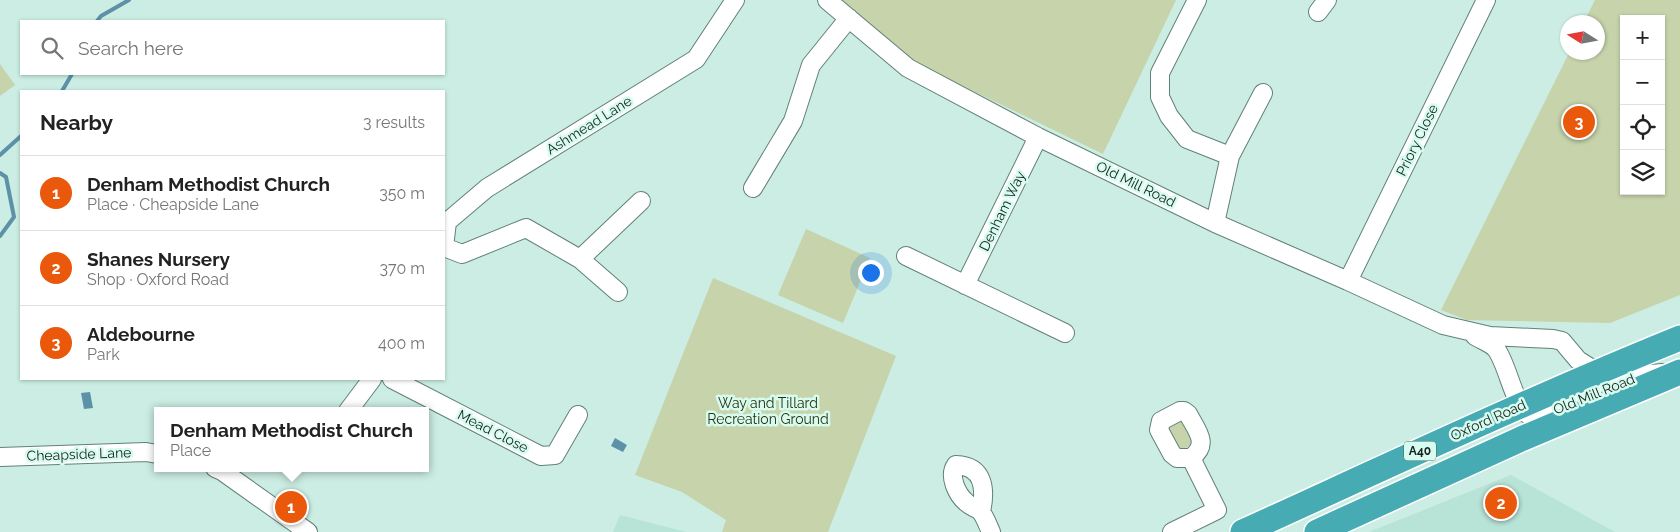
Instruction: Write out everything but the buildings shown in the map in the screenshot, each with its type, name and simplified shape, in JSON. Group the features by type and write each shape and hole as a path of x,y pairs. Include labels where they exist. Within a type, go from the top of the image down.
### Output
{"highway":[{"name":"Oxford Road","path":"1243,532 1597,372 1680,338"},
{"name":"A40","path":"1317,532 1521,439 1680,371"}],"street":[{"name":"Ashmead Lane","path":"445,239 447,222 487,188 696,59 735,0"},
{"name":"Old Mill Road","path":"827,0 908,68 1038,137 1215,223 1348,281 1443,326 1490,336 1562,341 1578,360 1597,372"},
{"path":"1197,0 1160,73 1160,96 1168,116 1187,138 1230,156"},
{"name":"Priory Close","path":"1348,281 1486,0"},
{"path":"753,188 792,121 811,65 849,18"},
{"path":"1215,223 1230,156 1263,94"},
{"name":"Denham Way","path":"965,285 1038,137"},
{"path":"580,259 641,201"},
{"path":"445,247 462,254 526,228 580,259 618,292"},
{"path":"906,256 1065,333"},
{"name":"Old Mill Road","path":"1466,331 1495,347 1521,406 1533,418 1632,376 1680,371"},
{"path":"351,407 371,380"},
{"name":"Mead Close","path":"394,380 541,456 555,455 578,416"},
{"name":"Cheapside Lane","path":"0,457 146,452 154,453"},
{"path":"1172,532 1199,526 1217,510 1191,458"},
{"path":"227,472 307,532"},
{"path":"981,512 991,532"}],"shaded area":[{"path":"1511,475 1615,532 1369,532"},
{"path":"620,515 686,532 613,532"}],"green space":[{"path":"841,0 1176,0 1103,154 913,62"},
{"path":"1595,0 1680,0 1680,295 1610,323 1467,320 1441,310 1566,60 1605,60 1605,15 1588,15"},
{"path":"0,64 15,85 0,96"},
{"path":"806,229 870,258 843,323 778,295"},
{"name":"Way and Tillard Recreation Ground","path":"713,278 896,356 828,532 722,532 726,520 682,492 635,475"},
{"path":"1183,418 1193,442 1186,448 1179,449 1166,424"}],"water":[{"path":"90,392 93,408 84,409 81,393"},
{"path":"615,438 627,445 623,452 611,446"}],"waterway":[{"path":"98,20 101,16 129,0"},
{"path":"63,90 71,75"},
{"path":"0,155 20,137"},
{"path":"0,173 6,177 14,217 0,236"}],"place":[{"name":"Aldebourne","path":"1579,122"},
{"name":"Shanes Nursery","path":"1501,503"},
{"name":"Denham Methodist Church","path":"291,507"}]}
